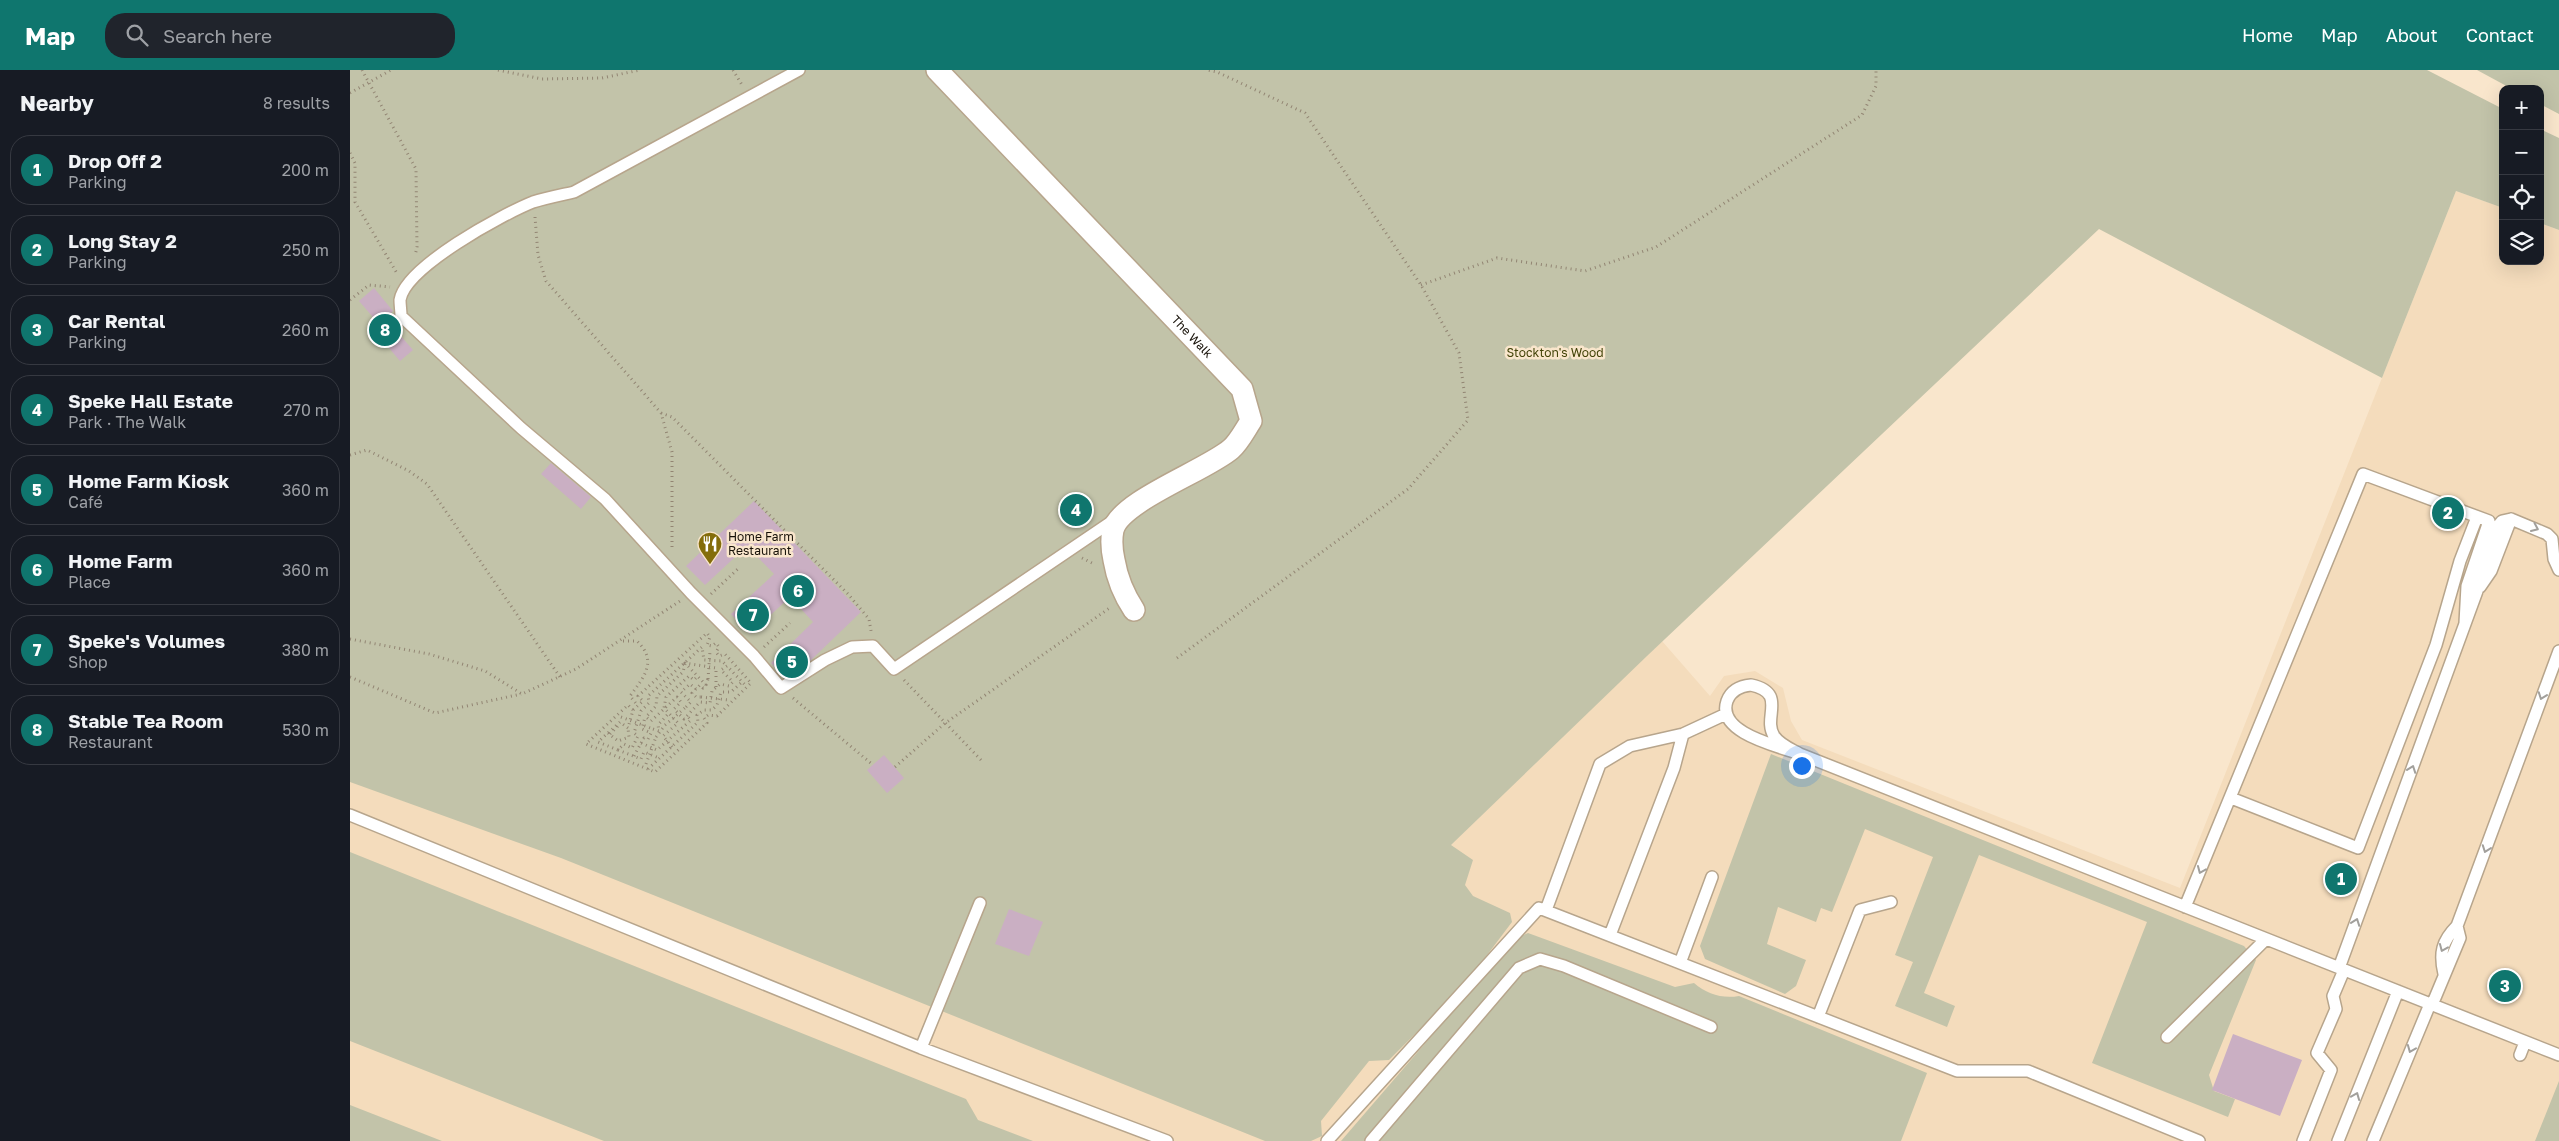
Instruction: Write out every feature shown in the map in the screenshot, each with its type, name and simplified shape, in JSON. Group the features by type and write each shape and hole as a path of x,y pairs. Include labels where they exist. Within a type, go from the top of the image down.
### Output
{"street":[{"name":"The Walk","path":"937,70 1242,389 1251,421 1231,449 1120,517"},
{"path":"1120,517 1113,529 1112,547 1129,603"}],"lane":[{"path":"799,70 574,192 533,202 478,230 435,257 406,288 400,300 401,316 521,428 604,499 701,604 754,656 781,688 825,660 852,646 872,646 894,669 1120,517"},
{"path":"2186,907 2363,474 2489,521 2467,586 2465,623"},
{"path":"2231,798 2358,848 2436,645 2460,561 2477,517"},
{"path":"2303,1141 2331,1070 2317,1053 2336,1008 2333,996 2341,969 2477,591 2491,571 2511,519 2547,534 2552,539 2554,559 2559,570"},
{"path":"2373,1141 2460,938 2457,926 2559,651"},
{"path":"1800,754 1742,737 1733,727 1726,714 1727,700 1736,689 1751,685 1759,687 1766,692 1773,706 1771,725 1773,735 1782,745 1800,754 2559,1055"},
{"path":"1546,910 1600,764 1630,746 1683,734 1726,714"},
{"path":"1610,935 1674,768 1683,734"},
{"path":"350,815 921,1048 1167,1141"},
{"path":"1680,963 1712,877"},
{"path":"1818,1017 1860,910 1890,902"},
{"path":"921,1048 980,903"},
{"path":"1327,1141 1539,908 1957,1071 2028,1071 2199,1141"},
{"path":"2167,1037 2266,939"},
{"path":"1371,1141 1519,968 1540,959 1564,966 1711,1027"},
{"path":"2338,1141 2398,991"},
{"path":"2520,1055 2525,1042"}],"path":[{"path":"362,70 370,81 416,169 417,247 406,288"},
{"path":"350,93 391,70"},
{"path":"498,70 542,79 602,78 640,70"},
{"path":"1177,658 1408,489 1468,420 1459,353 1421,285 1305,113 1217,72 1207,70"},
{"path":"1421,285 1497,258 1585,271 1656,247 1862,114 1876,86 1876,70"},
{"path":"350,153 355,163 355,202 406,288"},
{"path":"533,202 538,254 546,281 661,413 672,452 672,573"},
{"path":"350,300 368,285 406,288"},
{"path":"661,413 672,417 848,594 869,619 872,646"},
{"path":"350,455 367,450 409,471 427,484 560,677"},
{"path":"701,604 740,567"},
{"path":"350,677 435,714 522,694 560,677 623,641 691,593"},
{"path":"895,767 944,724 1129,603"},
{"path":"754,656 790,623"},
{"path":"609,733 618,741 629,736 628,728 633,710 643,701 638,696 707,633 710,636 707,645 710,651 708,679 703,688 700,685 692,693 696,697 733,700"},
{"path":"350,638 429,654 484,672 522,694"},
{"path":"623,641 637,642 645,649 649,659 645,672 630,696 638,706"},
{"path":"633,710 628,705 619,716 586,744 655,772 707,723 704,718 708,715 716,716 751,683 725,654 720,656 716,652 719,647 716,643 712,646 707,645"},
{"path":"618,750 624,744 632,748 638,736 634,733 640,711 649,703 648,696 702,647 704,660 722,661 747,687"},
{"path":"685,663 706,685"},
{"path":"685,663 716,668 716,688"},
{"path":"634,756 644,738 648,740 651,733 642,729 646,717 656,706 657,696 683,672 685,663"},
{"path":"646,717 651,721 677,697 681,702 674,709 684,719 700,702 710,703 712,691 720,684 729,686 732,682 722,670 727,666"},
{"path":"894,669 944,724 982,761"},
{"path":"672,746 663,736 678,723 664,708 666,697 689,676 694,680 698,676"},
{"path":"646,767 659,758 698,722 697,716 704,710 712,710 717,705 721,692 731,692 742,682"},
{"path":"646,767 659,731 691,702 681,692 690,684 696,689"},
{"path":"781,688 873,765"},
{"path":"659,731 658,725 668,714"},
{"path":"619,716 659,731"},
{"path":"641,743 657,750 691,720 687,716"},
{"path":"609,733 620,722 628,728"},
{"path":"618,726 598,742 641,759 644,752 659,758"}],"shaded area":[{"path":"2456,191 2499,207 2499,265 2544,265 2544,224 2559,230 2559,1141 350,1141 350,694 1430,865 1662,641 1710,696 1724,676 1755,671 1783,688 1791,721 1802,740 2180,888"}],"green space":[{"name":"Stockton's Wood","path":"350,70 2427,70 2499,107 2499,207 2456,191 2382,378 2099,229 1647,656 1451,845 1473,860 1465,885 1473,896 1510,913 1512,922 1466,983 1389,1060 1369,1061 1321,1121 1322,1136 1311,1141 1265,1141 561,858 350,782"},
{"path":"2477,70 2559,70 2559,114 2544,106 2544,85 2505,85"},
{"path":"2544,131 2559,138 2559,230 2544,224"},
{"path":"1771,754 2244,946 2256,960 2209,1075 2214,1091 2235,1099 2228,1117 2092,1063 2147,922 1979,855 1924,993 1955,1006 1947,1027 1895,1006 1913,962 1895,955 1933,857 1865,829 1832,912 1821,908 1816,922 1778,907 1767,944 1806,960 1796,986 1785,994 1705,959 1700,946"},
{"path":"350,852 966,1099 978,1120 1033,1141 604,1141 350,1041"},
{"path":"1528,933 1675,987 1694,983 1715,995 1739,996 1927,1073 1901,1141 1341,1141 1497,960 1517,938"},
{"path":"2559,1081 2559,1141 2535,1141"},
{"path":"350,1105 442,1141 350,1141"}],"building":[{"path":"374,288 393,311 385,318 413,350 400,361 372,328 378,323 359,301"},
{"path":"551,463 591,497 581,509 541,474"},
{"path":"754,501 861,612 810,661 784,677 771,663 813,622 790,597 750,634 731,614 774,574 747,546 705,585 686,566"},
{"path":"884,755 904,778 887,793 867,770"},
{"path":"1009,909 1043,922 1029,956 995,944"},
{"path":"2233,1034 2302,1060 2280,1116 2212,1090"}],"place":[{"name":"Stable Tea Room","path":"385,330"},
{"name":"Speke Hall Estate","path":"1076,510"},
{"name":"Long Stay 2","path":"2448,513"},
{"name":"Home Farm Restaurant","path":"710,565"},
{"name":"Home Farm","path":"798,591"},
{"name":"Speke's Volumes","path":"753,615"},
{"name":"Home Farm Kiosk","path":"792,662"},
{"name":"Drop Off 2","path":"2341,879"},
{"name":"Car Rental","path":"2505,986"}]}
